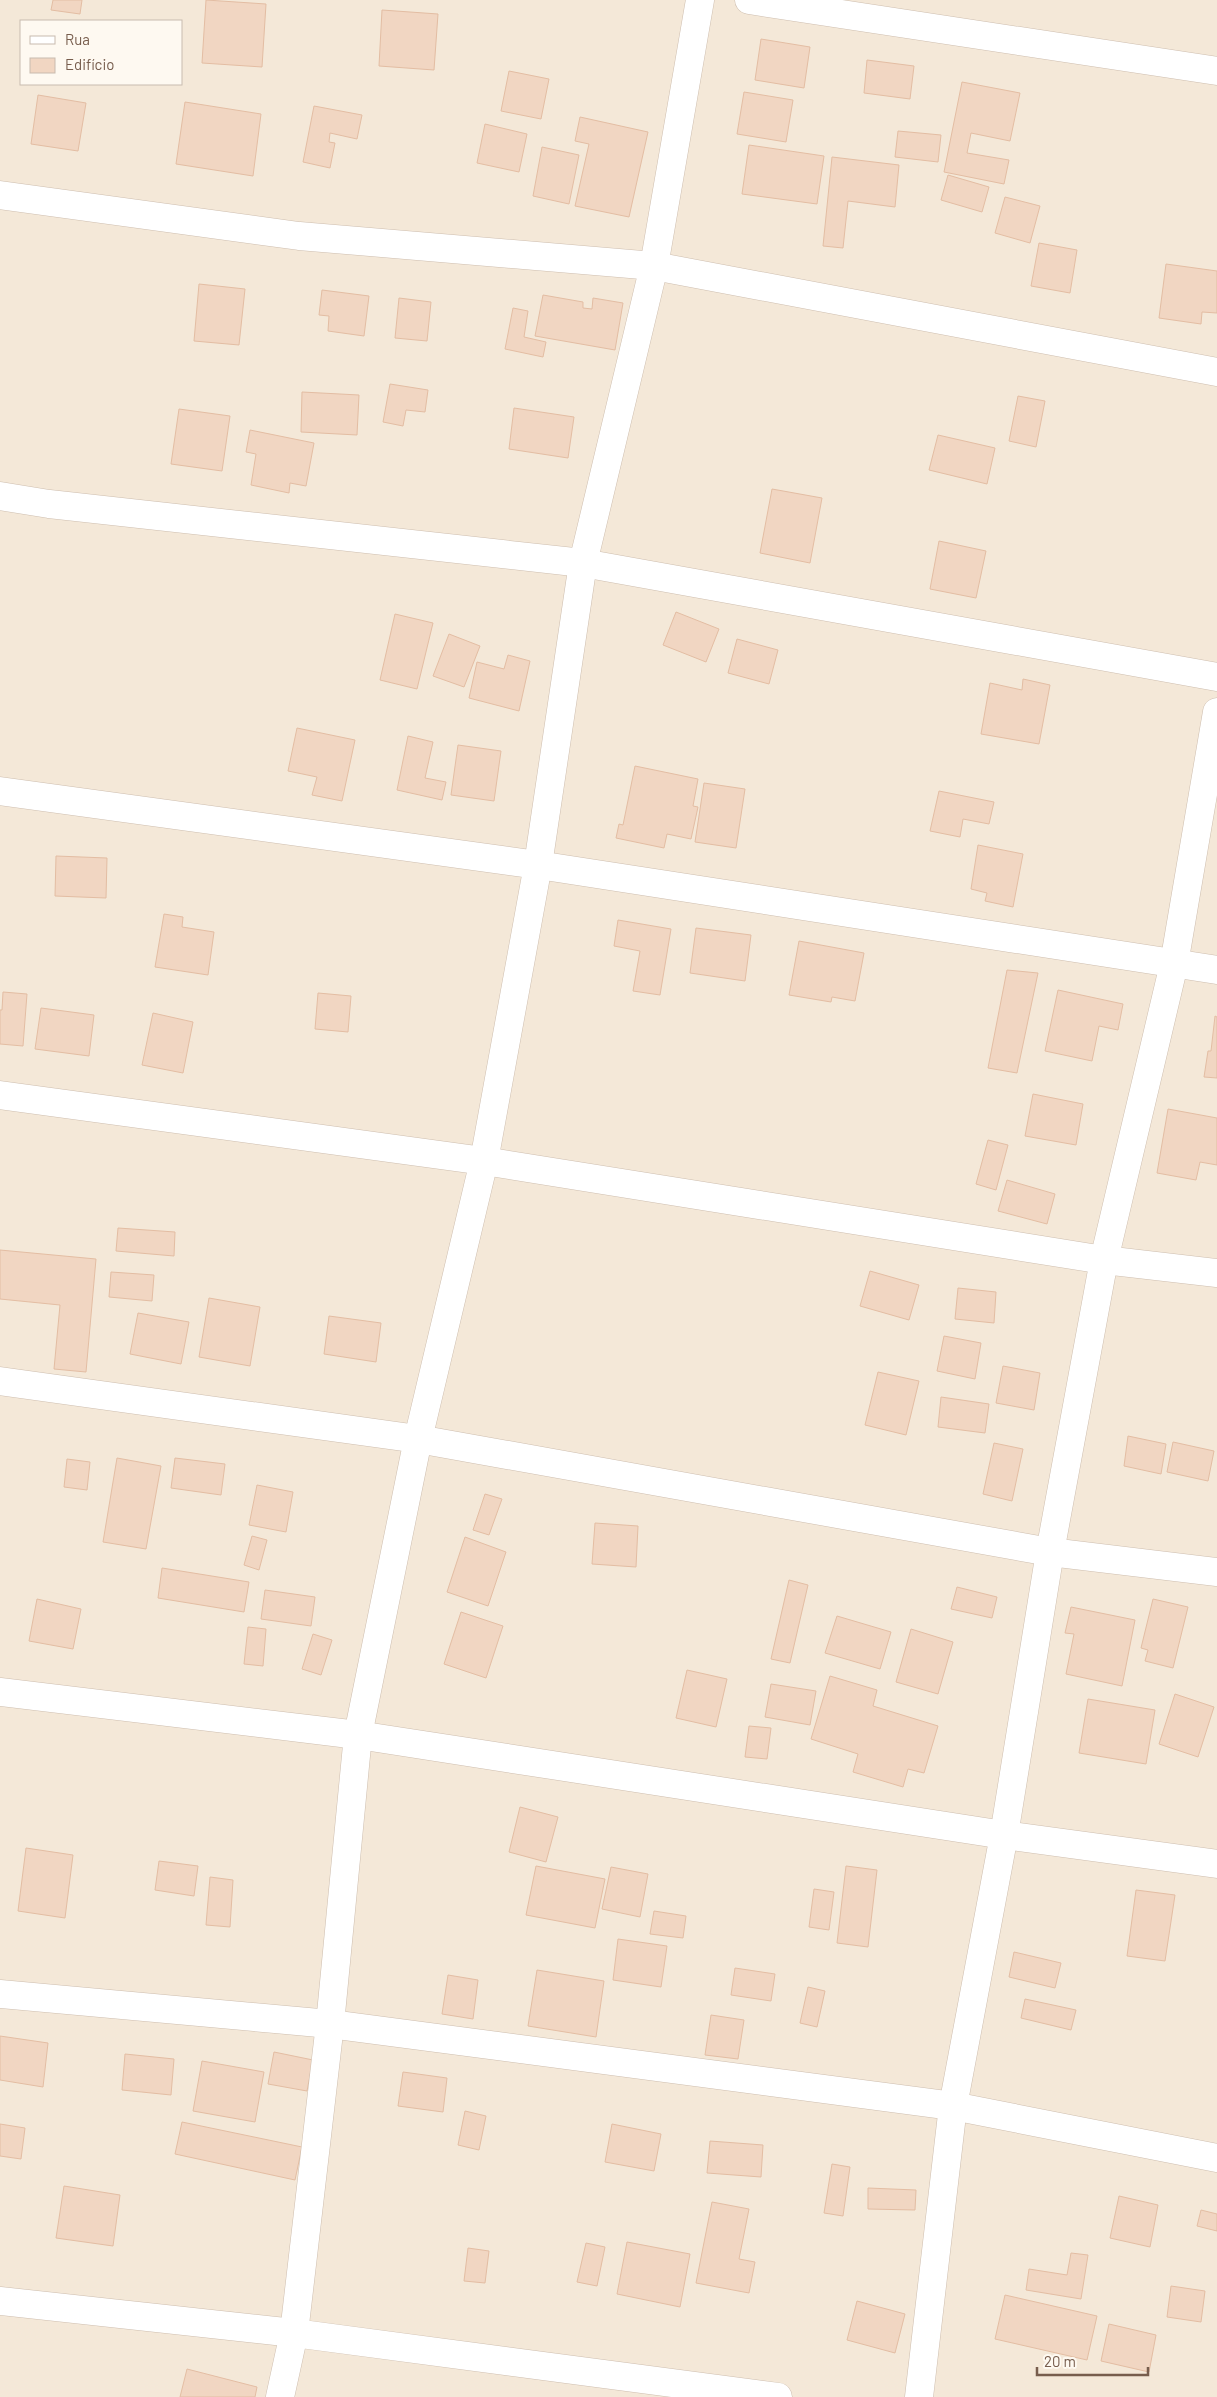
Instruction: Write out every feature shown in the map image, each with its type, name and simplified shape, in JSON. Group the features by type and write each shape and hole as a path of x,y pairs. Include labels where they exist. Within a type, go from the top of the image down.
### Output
{"street":[{"path":"280,2397 294,2333 330,2024 358,1735 418,1439 484,1161 538,865 583,563 654,266 700,0"},
{"path":"749,0 1217,71"},
{"path":"0,195 299,236 654,266 1217,372"},
{"path":"0,496 49,504 583,563 1217,677"},
{"path":"919,2397 952,2106 1004,1835 1050,1552 1104,1260 1174,964 1217,712"},
{"path":"0,791 538,865 1217,970"},
{"path":"0,1095 484,1161 1104,1260 1217,1273"},
{"path":"0,1381 418,1439 1050,1552 1217,1572"},
{"path":"0,1692 358,1735 1004,1835 1217,1864"},
{"path":"0,1994 330,2024 952,2106 1217,2158"},
{"path":"0,2300 294,2333 778,2397"}],"shaded area":[{"path":"0,0 1217,0 1217,2397 0,2397"}],"building":[{"path":"53,0 82,0 80,14 51,10"},
{"path":"206,0 266,4 262,67 202,63"},
{"path":"382,10 438,14 434,70 379,66"},
{"path":"761,39 810,47 804,88 755,80"},
{"path":"867,60 914,66 910,99 864,93"},
{"path":"509,71 549,79 541,119 501,111"},
{"path":"962,82 1020,93 1010,141 971,133 967,153 1009,160 1004,184 944,172"},
{"path":"744,92 793,100 786,142 737,134"},
{"path":"38,95 86,103 78,151 31,144"},
{"path":"185,102 261,114 253,176 176,164"},
{"path":"314,106 362,115 357,139 330,133 329,142 335,143 330,168 303,162"},
{"path":"580,117 648,132 629,217 575,206 589,144 575,141"},
{"path":"485,124 527,134 519,172 477,163"},
{"path":"898,131 941,135 938,162 895,157"},
{"path":"749,145 824,156 817,204 742,194"},
{"path":"542,147 579,155 569,204 533,196"},
{"path":"832,157 899,165 895,207 848,201 843,248 823,246"},
{"path":"948,175 989,187 982,212 941,200"},
{"path":"1005,197 1040,206 1030,243 995,233"},
{"path":"1039,243 1077,250 1070,293 1031,286"},
{"path":"1166,264 1217,271 1217,313 1202,312 1201,324 1159,318"},
{"path":"199,284 245,289 239,345 194,341"},
{"path":"322,290 369,296 364,336 328,331 329,316 319,315"},
{"path":"543,295 583,302 583,308 592,309 593,298 623,303 615,350 535,336"},
{"path":"399,298 431,302 427,341 395,338"},
{"path":"513,308 528,311 524,337 546,342 543,357 505,349"},
{"path":"390,384 428,390 425,412 406,410 403,426 383,422"},
{"path":"302,392 359,395 357,435 301,432"},
{"path":"1018,396 1045,401 1036,447 1009,441"},
{"path":"514,408 574,417 568,458 509,449"},
{"path":"179,409 230,416 222,471 171,464"},
{"path":"250,430 314,443 306,486 290,483 289,493 251,485 256,454 246,452"},
{"path":"938,435 995,448 987,484 929,470"},
{"path":"772,489 822,498 810,563 760,553"},
{"path":"939,541 986,551 976,598 930,589"},
{"path":"676,612 719,629 706,662 663,645"},
{"path":"395,614 433,623 417,689 380,680"},
{"path":"449,634 480,646 464,687 433,676"},
{"path":"737,639 778,650 769,684 728,673"},
{"path":"508,655 530,661 519,711 469,698 477,662 504,669"},
{"path":"1023,679 1050,685 1039,744 981,734 990,683 1022,690"},
{"path":"297,728 355,740 342,801 312,795 317,777 288,771"},
{"path":"408,736 433,742 425,778 446,782 442,800 397,790"},
{"path":"458,745 501,751 494,801 451,795"},
{"path":"635,766 698,779 693,806 698,807 691,839 667,834 664,848 616,838 619,824 623,825"},
{"path":"704,783 745,789 736,848 695,842"},
{"path":"939,791 994,802 989,824 963,819 960,837 930,831"},
{"path":"978,845 1023,854 1013,907 985,901 987,893 971,889"},
{"path":"56,856 107,858 106,898 55,896"},
{"path":"164,914 183,917 182,927 214,932 208,975 155,967"},
{"path":"618,920 671,929 660,995 633,991 640,951 614,946"},
{"path":"696,928 751,935 745,981 690,973"},
{"path":"799,941 864,953 855,1001 832,997 831,1002 789,995"},
{"path":"1007,970 1038,973 1017,1073 988,1068"},
{"path":"1058,990 1123,1004 1118,1030 1099,1026 1092,1061 1045,1051"},
{"path":"3,992 27,994 23,1046 0,1044 0,1010 2,1010"},
{"path":"318,993 351,996 348,1032 315,1029"},
{"path":"41,1008 94,1015 89,1056 35,1049"},
{"path":"153,1013 193,1022 183,1073 142,1065"},
{"path":"1215,1016 1217,1017 1217,1078 1204,1077 1208,1051 1211,1051"},
{"path":"1033,1094 1083,1104 1076,1145 1025,1136"},
{"path":"1168,1109 1217,1118 1217,1165 1200,1162 1196,1180 1157,1173"},
{"path":"988,1140 1008,1145 996,1190 976,1184"},
{"path":"1007,1180 1055,1194 1047,1224 998,1211"},
{"path":"118,1228 175,1232 174,1256 116,1251"},
{"path":"0,1250 96,1259 86,1372 54,1369 60,1305 0,1299"},
{"path":"870,1271 919,1285 909,1320 860,1306"},
{"path":"111,1272 154,1275 152,1301 109,1297"},
{"path":"958,1288 996,1292 994,1323 955,1319"},
{"path":"209,1298 260,1307 250,1366 199,1357"},
{"path":"138,1313 189,1322 181,1364 130,1354"},
{"path":"329,1316 381,1323 376,1362 324,1354"},
{"path":"944,1336 981,1343 975,1379 937,1371"},
{"path":"1003,1366 1040,1373 1034,1410 996,1403"},
{"path":"878,1372 919,1381 906,1435 865,1425"},
{"path":"941,1397 989,1404 985,1433 938,1427"},
{"path":"1128,1436 1166,1444 1161,1474 1124,1466"},
{"path":"1173,1442 1214,1451 1208,1481 1167,1472"},
{"path":"994,1443 1023,1449 1012,1501 983,1494"},
{"path":"117,1458 161,1466 146,1549 103,1542"},
{"path":"175,1458 225,1464 221,1495 171,1488"},
{"path":"67,1459 90,1462 87,1490 64,1487"},
{"path":"257,1485 293,1492 286,1532 249,1525"},
{"path":"485,1494 502,1499 489,1535 473,1530"},
{"path":"595,1523 638,1526 636,1567 592,1564"},
{"path":"252,1536 267,1540 259,1570 244,1565"},
{"path":"465,1537 506,1552 488,1606 447,1592"},
{"path":"162,1568 249,1582 244,1612 158,1598"},
{"path":"789,1580 808,1585 790,1663 771,1659"},
{"path":"957,1587 997,1597 992,1618 951,1609"},
{"path":"265,1590 315,1597 311,1626 261,1619"},
{"path":"37,1599 81,1609 73,1649 29,1641"},
{"path":"1153,1599 1188,1607 1173,1668 1145,1661 1148,1650 1141,1648"},
{"path":"1071,1607 1135,1620 1122,1686 1066,1674 1074,1634 1065,1633"},
{"path":"461,1612 503,1626 486,1678 444,1664"},
{"path":"837,1616 891,1632 880,1669 825,1653"},
{"path":"248,1627 266,1629 263,1666 244,1664"},
{"path":"911,1629 953,1642 938,1694 896,1682"},
{"path":"313,1634 332,1640 321,1675 302,1669"},
{"path":"687,1670 727,1679 716,1727 676,1718"},
{"path":"830,1676 877,1690 873,1706 938,1726 924,1773 908,1769 903,1787 853,1772 858,1754 811,1739"},
{"path":"771,1684 816,1691 810,1725 765,1717"},
{"path":"1175,1694 1214,1707 1198,1757 1159,1744"},
{"path":"1088,1699 1155,1710 1146,1764 1079,1753"},
{"path":"749,1726 771,1728 767,1759 745,1757"},
{"path":"520,1807 558,1817 546,1862 509,1852"},
{"path":"26,1848 73,1855 65,1918 18,1911"},
{"path":"159,1861 198,1866 194,1896 155,1890"},
{"path":"536,1866 605,1879 595,1928 526,1915"},
{"path":"846,1866 877,1870 868,1947 837,1943"},
{"path":"611,1867 648,1874 640,1917 602,1909"},
{"path":"210,1877 233,1880 230,1927 206,1925"},
{"path":"814,1889 834,1892 829,1930 809,1927"},
{"path":"1136,1890 1175,1895 1165,1961 1127,1956"},
{"path":"654,1911 686,1916 683,1938 650,1934"},
{"path":"618,1939 667,1946 661,1987 613,1980"},
{"path":"1014,1952 1061,1963 1055,1988 1009,1977"},
{"path":"735,1968 775,1974 771,2001 731,1995"},
{"path":"537,1970 604,1981 596,2037 528,2026"},
{"path":"448,1975 478,1980 473,2019 442,2014"},
{"path":"808,1987 825,1991 817,2027 800,2023"},
{"path":"1025,1999 1076,2010 1071,2030 1021,2018"},
{"path":"711,2015 744,2020 738,2059 705,2055"},
{"path":"0,2036 48,2043 43,2087 0,2080"},
{"path":"274,2052 313,2060 307,2091 268,2084"},
{"path":"125,2054 174,2059 171,2095 122,2090"},
{"path":"202,2061 264,2072 255,2122 193,2111"},
{"path":"403,2072 447,2078 443,2112 398,2106"},
{"path":"465,2111 486,2116 479,2150 458,2145"},
{"path":"182,2122 302,2147 295,2180 175,2154"},
{"path":"0,2124 25,2128 21,2159 0,2156"},
{"path":"612,2124 661,2134 654,2171 605,2162"},
{"path":"710,2141 763,2145 761,2177 707,2173"},
{"path":"832,2164 850,2167 843,2216 824,2213"},
{"path":"64,2186 120,2195 113,2246 56,2238"},
{"path":"868,2188 916,2190 915,2210 868,2209"},
{"path":"1119,2196 1158,2205 1150,2247 1110,2238"},
{"path":"712,2202 749,2209 739,2259 755,2262 749,2293 696,2283"},
{"path":"1201,2210 1217,2214 1217,2231 1197,2226"},
{"path":"627,2242 690,2254 680,2307 617,2294"},
{"path":"586,2243 605,2247 597,2286 577,2282"},
{"path":"468,2248 489,2251 485,2283 464,2281"},
{"path":"1071,2253 1088,2255 1081,2299 1026,2290 1029,2269 1067,2275"},
{"path":"1171,2286 1205,2291 1201,2322 1167,2317"},
{"path":"1005,2295 1097,2316 1087,2360 995,2339"},
{"path":"857,2301 905,2314 895,2353 847,2340"},
{"path":"1109,2324 1156,2335 1149,2372 1101,2361"},
{"path":"187,2369 257,2387 255,2397 180,2397"}]}
